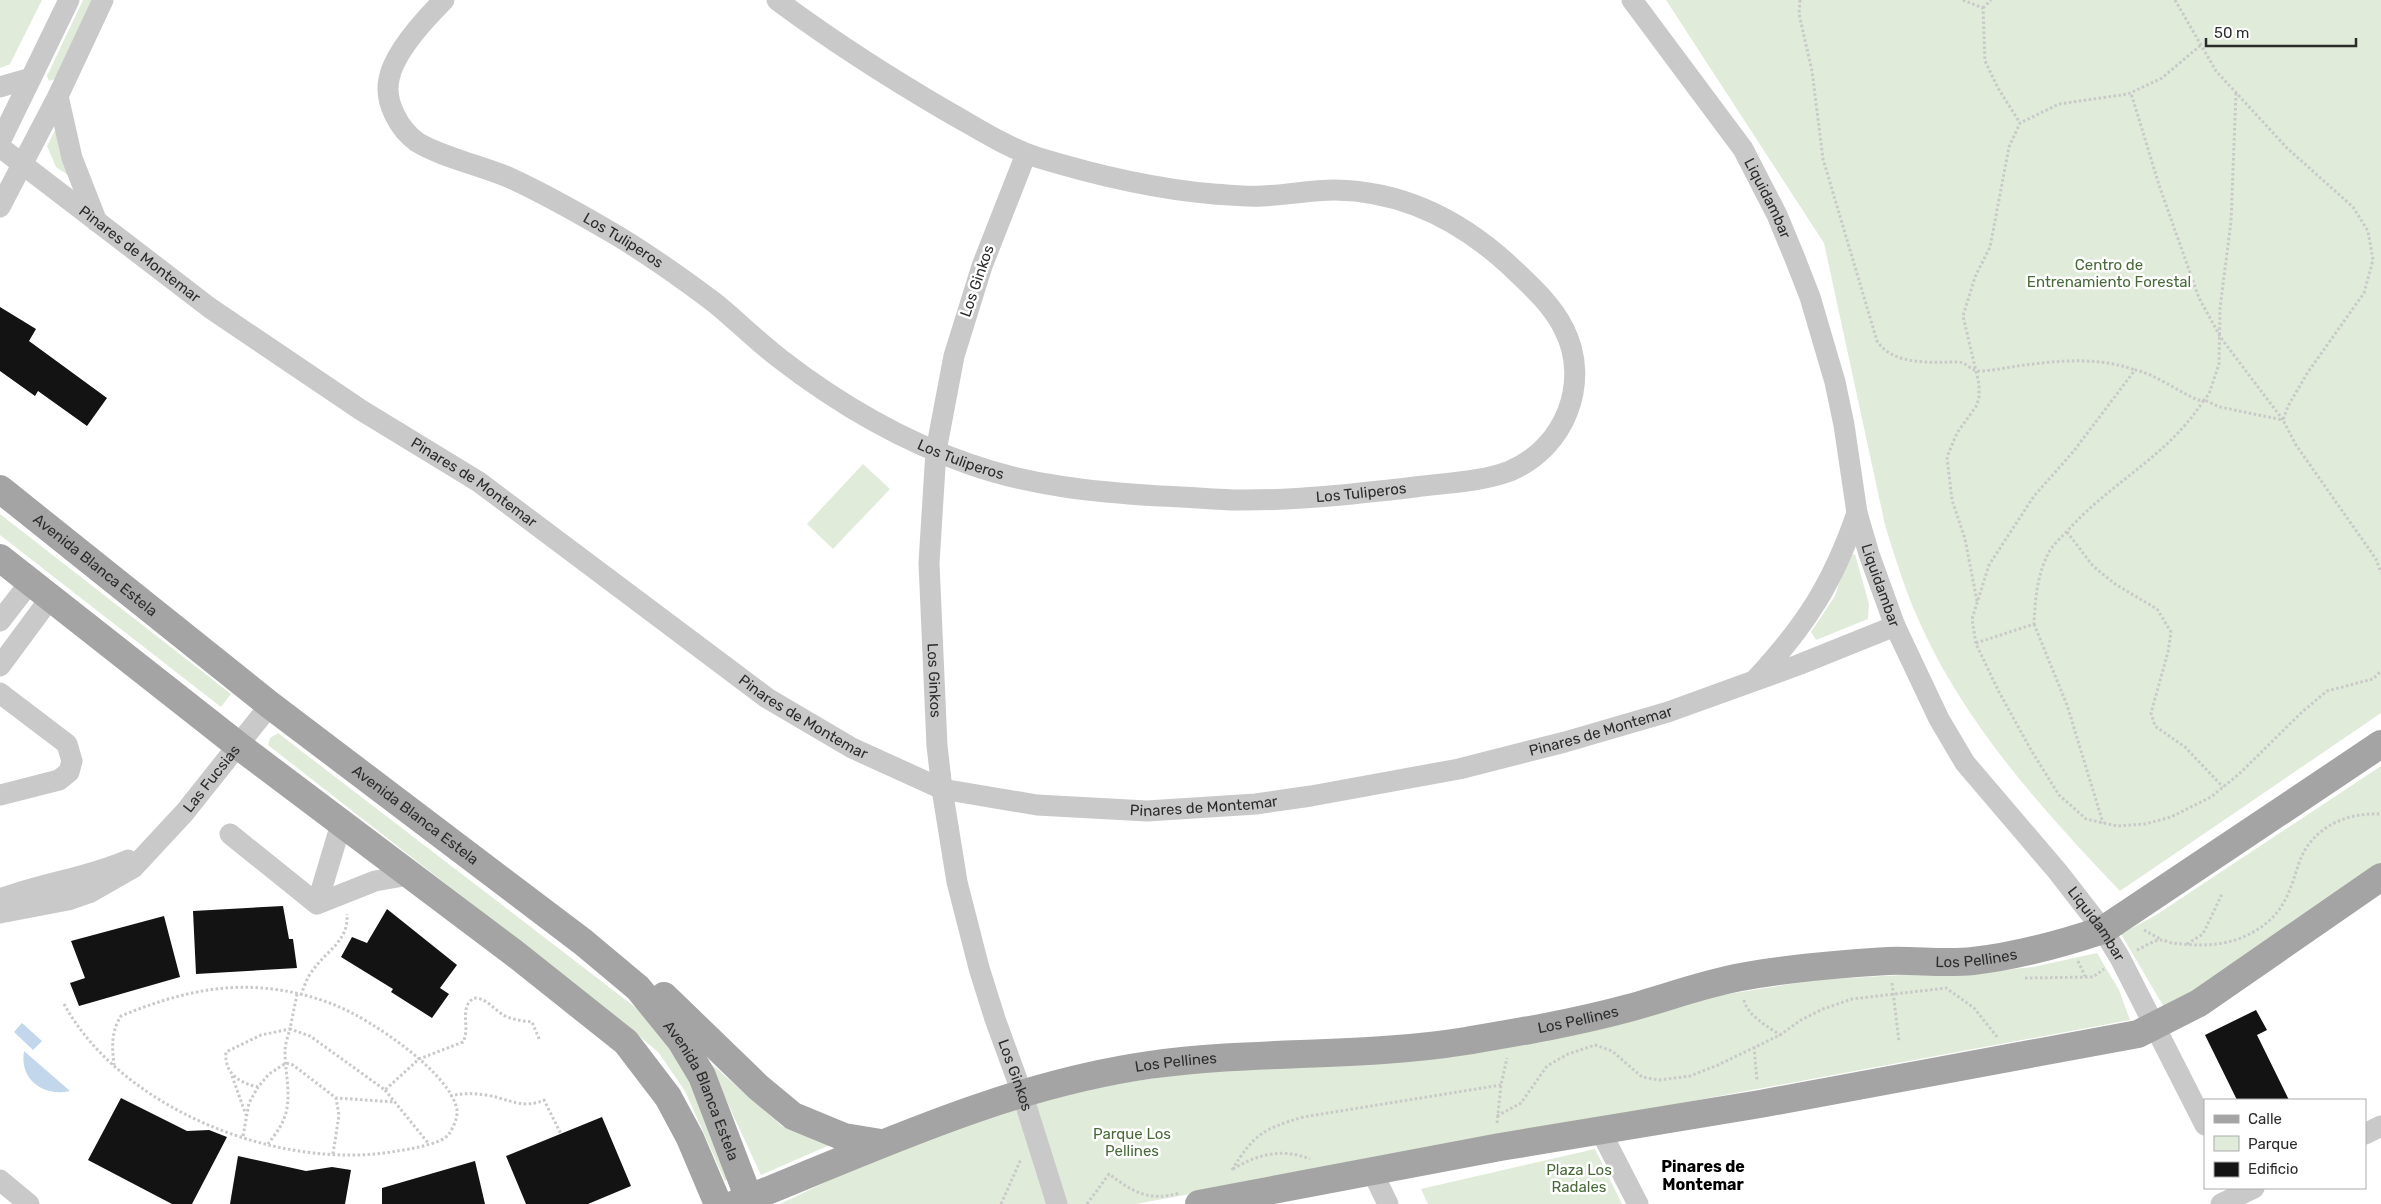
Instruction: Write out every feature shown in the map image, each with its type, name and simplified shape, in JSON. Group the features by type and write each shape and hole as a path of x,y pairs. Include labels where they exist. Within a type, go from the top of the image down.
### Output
{"main road":[{"name":"Avenida Blanca Estela","path":"0,489 270,705 583,942 638,988 681,1041 702,1076 745,1202"},
{"name":"Avenida Blanca Estela","path":"0,558 239,746 626,1042 668,1097 690,1138 718,1204"},
{"name":"Los Pellines","path":"745,1202 881,1143 1022,1092 1148,1066 1231,1057 1328,1054 1416,1048 1513,1033 1616,1011 1738,977 1814,967 1890,961 1970,961 2004,956 2070,941 2103,930 2381,744"},
{"path":"1191,1198 1328,1179 1500,1147 1760,1104 2138,1034 2199,1003 2381,877"},
{"path":"624,975 662,995 758,1088 793,1116 844,1137 881,1143"}],"street":[{"path":"0,142 69,0"},
{"path":"0,207 58,96 103,0"},
{"name":"Los Tuliperos","path":"444,0 416,30 389,76 389,93 393,110 399,124 409,135 423,146 536,190 607,230 648,255 718,306 778,357 828,394 886,428 936,452 970,465 1063,488 1106,493 1237,500 1346,495 1459,482 1498,475 1512,470 1539,453 1561,427 1571,404 1575,378 1574,361 1564,329 1555,314 1532,286 1492,250 1474,235 1433,212 1388,197 1365,192 1311,191 1258,196 1157,188 1102,176 1026,154 915,93 854,54 777,0"},
{"name":"Liquidambar","path":"1632,4 1743,149 1777,215 1810,297 1823,339 1844,425 1857,513 1869,554 1895,626 1939,719 1964,763 2063,878 2103,930 2120,958 2204,1123"},
{"path":"0,87 31,78"},
{"path":"58,96 72,158 97,222"},
{"name":"Pinares de Montemar","path":"0,147 226,318 361,410 479,482 768,698 852,748 942,789 1028,804 1092,810 1174,810 1256,804 1311,796 1468,767 1565,742 1668,712 1754,682 1895,626"},
{"name":"Los Ginkos","path":"1026,154 1000,216 962,324 948,384 936,452 929,563 935,716 942,789 954,864 967,925 995,1019 1022,1092 1057,1204"},
{"name":"Pinares de Montemar","path":"1754,682 1788,645 1809,615 1834,571 1857,513"},
{"path":"0,621 41,590"},
{"path":"0,666 41,590"},
{"path":"0,693 66,744 72,761 68,772 58,780 0,795"},
{"name":"Las Fucsias","path":"0,913 48,906 91,892 132,868 185,812 270,705"},
{"path":"317,904 341,824"},
{"path":"230,834 317,904"},
{"name":"Las Fucsias","path":"0,899 42,885 93,873 119,864 150,848"},
{"path":"317,904 375,881 409,875"},
{"path":"2366,1134 2381,1126"},
{"path":"1600,1130 1638,1204"},
{"path":"1372,1171 1388,1204"},
{"path":"0,1180 28,1204"},
{"path":"2221,1204 2244,1194"}],"path":[{"path":"1800,0 1799,14 1812,70 1823,159 1877,340 1883,350 1898,357 1920,361 1960,362 1976,371 2058,361 2114,362 2144,372 2192,398 2204,400 2220,407 2282,420"},
{"path":"1963,0 1983,8"},
{"path":"1991,0 1983,8 1985,61 1998,88 2020,123"},
{"path":"2175,0 2216,72 2287,148 2353,208 2368,231 2373,260 2364,294 2308,372 2282,420"},
{"path":"1978,602 1965,539 1952,500 1947,458 1957,433 1977,405 1979,384 1963,316 1975,277 1990,247 2009,147 2020,123 2059,104 2131,93 2162,78 2202,46"},
{"path":"2131,93 2159,185 2199,298 2220,338 2282,420 2296,445 2376,559 2381,574"},
{"path":"2103,823 2067,705 2034,624 2036,592 2048,553 2086,511 2167,446 2190,421 2209,394 2214,382 2219,364 2220,308 2231,222 2236,93"},
{"path":"2134,370 2073,452 2034,496 1989,565 1972,619 1976,643 1999,692 2031,750 2059,795 2086,819 2116,826 2145,824 2171,817 2211,797 2239,774 2302,712 2327,691 2373,679 2381,671"},
{"path":"2067,532 2093,566 2115,584 2157,609 2171,632 2168,652 2151,713 2156,726 2185,747 2223,787"},
{"path":"1976,643 2034,624"},
{"path":"2120,958 2160,940 2204,946 2226,943 2257,930 2282,906 2290,892 2300,862 2314,837 2332,824 2352,815 2381,814"},
{"path":"2186,944 2203,934 2222,894"},
{"path":"268,1144 281,1126 286,1113 288,1091 285,1046 299,995 312,971 335,948 344,933 347,915 341,896"},
{"path":"1890,961 1899,1042"},
{"path":"1738,977 1745,1006 1780,1035"},
{"path":"64,1004 85,1037 114,1065 168,1105 217,1128 268,1144 295,1150 333,1154 372,1155 441,1141 451,1132 457,1115 450,1096 435,1076 419,1059 382,1030 352,1013 320,1000 264,988 242,987 196,992 157,1001 121,1016 114,1030 112,1040 114,1065"},
{"path":"1497,1116 1521,1103 1547,1066 1568,1054 1595,1045 1612,1051 1627,1066 1642,1076 1659,1080 1690,1076 1780,1035 1801,1020 1823,1009 1852,999 1894,993 1946,988 1974,1008 1994,1031 2010,1058"},
{"path":"386,1090 419,1059 463,1042 466,1032 465,1010 468,1002 474,998 485,1001 504,1016 515,1020 532,1022 540,1041"},
{"path":"247,1116 225,1060 226,1052 261,1035 290,1029 310,1036 386,1090 429,1144"},
{"path":"1500,1147 1497,1116 1501,1085 1513,1033"},
{"path":"1754,1047 1760,1104"},
{"path":"242,1136 249,1103 258,1087 269,1074 286,1063 293,1065 336,1098 395,1102"},
{"path":"232,1075 245,1083 258,1087"},
{"path":"1232,1170 1246,1147 1260,1133 1278,1124 1303,1117 1501,1085"},
{"path":"450,1096 464,1093 485,1095 517,1104 544,1100 561,1134"},
{"path":"333,1154 339,1115 336,1098"},
{"path":"1001,1204 1034,1128"},
{"path":"1228,1173 1251,1158 1276,1152 1297,1154 1314,1161 1328,1179"},
{"path":"1087,1204 1108,1174 1136,1193 1149,1196 1191,1198"}],"green space":[{"path":"0,0 42,0 10,64 0,68"},
{"path":"83,0 93,0 55,79 49,81 47,76"},
{"name":"Centro de Entrenamiento Forestal","path":"1666,0 2381,0 2381,713 2120,891 2008,765 1959,696 1938,659 1909,597 1885,525 1824,243"},
{"path":"57,126 68,175 56,167 47,146"},
{"path":"863,464 890,489 833,549 807,524"},
{"path":"0,514 231,694 221,707 0,535"},
{"path":"1855,554 1869,604 1868,619 1816,640 1811,632 1835,596 1848,556"},
{"path":"278,733 644,1014 693,1077 732,1176 725,1181 685,1091 659,1053 624,1023 268,745 270,738"},
{"path":"2381,766 2381,863 2193,993 2165,1009 2121,934 2156,915"},
{"name":"Parque Los Pellines","path":"2097,953 2119,990 2130,1020 1136,1204 780,1204 920,1137 966,1120 1108,1085 1815,980 1918,974 1965,974 2033,967"},
{"path":"708,1061 782,1126 832,1144 761,1175"},
{"name":"Plaza Los Radales","path":"1595,1149 1622,1204 1428,1204 1421,1189"}],"water":[{"path":"22,1023 42,1041 33,1050 14,1032"},
{"path":"24,1051 70,1091 51,1091 35,1084 25,1070 23,1061"}],"building":[{"path":"0,307 36,329 29,341 107,398 87,426 38,391 35,396 0,371"},
{"path":"283,906 289,939 293,939 297,968 196,974 193,911"},
{"path":"387,909 457,965 440,988 449,994 432,1018 391,992 393,989 341,957 352,937 367,943"},
{"path":"164,916 180,977 79,1006 70,983 85,978 71,941"},
{"path":"2256,1010 2267,1030 2257,1035 2289,1099 2237,1099 2205,1035"},
{"path":"121,1098 187,1131 209,1130 227,1137 192,1204 172,1204 88,1160"},
{"path":"602,1117 631,1186 588,1204 526,1204 506,1156"},
{"path":"238,1156 306,1171 332,1167 351,1170 345,1204 230,1204"},
{"path":"475,1161 485,1204 382,1204 382,1188"}],"district":[{"name":"Pinares de Montemar","path":"1703,1175"}]}
